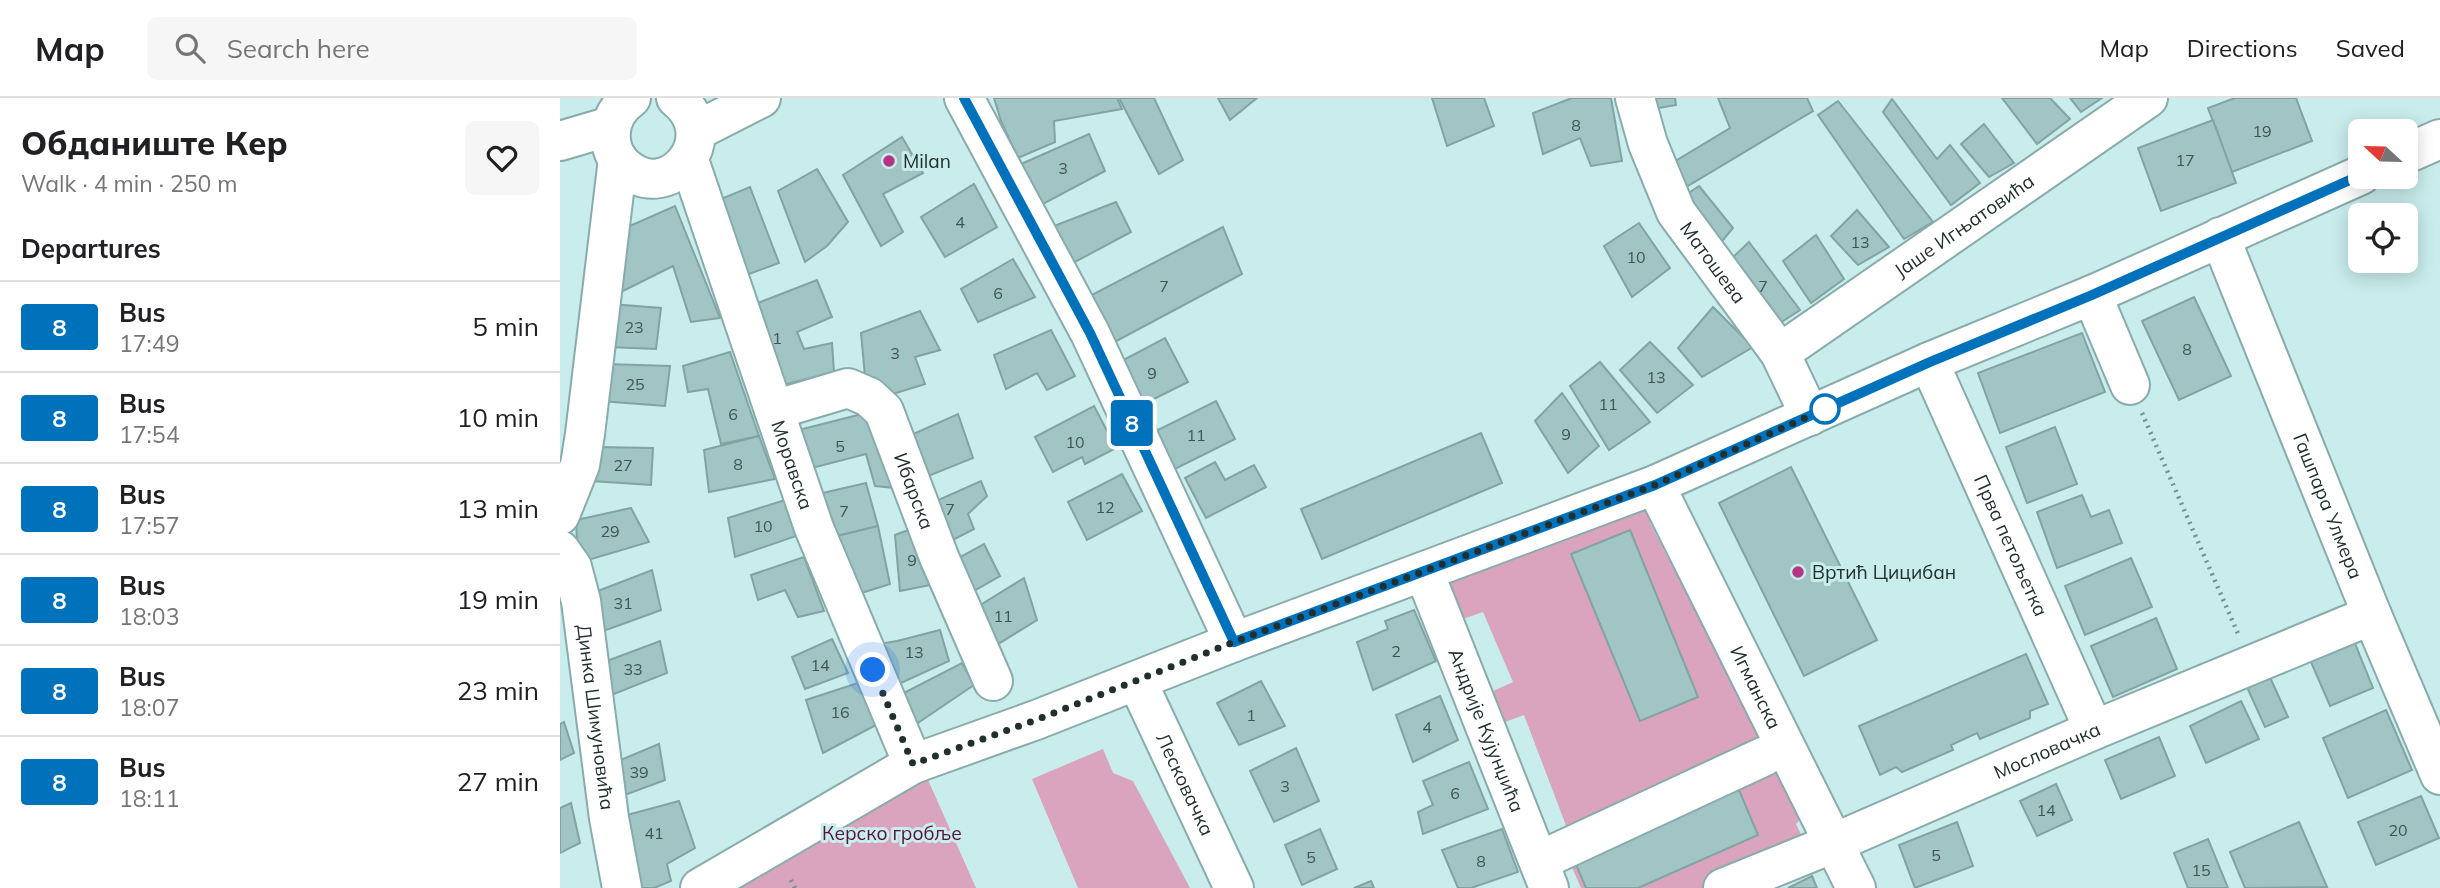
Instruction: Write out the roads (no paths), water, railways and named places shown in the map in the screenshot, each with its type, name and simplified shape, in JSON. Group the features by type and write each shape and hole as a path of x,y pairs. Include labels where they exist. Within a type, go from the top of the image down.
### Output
{"street":[{"path":"624,127 664,177 677,170 692,118 761,98"},
{"path":"964,98 1090,333 1234,642"},
{"name":"Матошева","path":"1635,98 1648,144 1676,212 1780,353 1810,416"},
{"name":"Јаше Игњатовића","path":"1780,353 2148,98"},
{"name":"Моравска","path":"692,118 774,410 814,528 913,764"},
{"path":"560,141 624,127"},
{"path":"560,515 570,495 582,455 624,127"},
{"path":"2418,149 2440,139"},
{"path":"700,888 913,764 1036,720 1234,642 1655,485 2348,181"},
{"name":"Гашпара Улмера","path":"2220,237 2372,615 2440,775"},
{"path":"2092,295 2130,385"},
{"name":"Прва петољетка","path":"1930,362 2094,730"},
{"name":"Ибарска","path":"774,410 848,388 869,397 884,411 939,557 993,681"},
{"name":"Игманска","path":"1655,485 1856,888"},
{"name":"Динка Шимуновића","path":"560,550 572,567 581,601 609,818 622,888"},
{"name":"Андрије Кујунџића","path":"1424,572 1544,875"},
{"name":"Мословачка","path":"1723,888 1834,844 2094,730 2372,615"},
{"name":"Лесковачка","path":"1137,681 1234,888"},
{"path":"1544,875 1765,756"}],"place":[{"name":"Milan","path":"889,161"},
{"name":"Вртић Цицибан","path":"1798,572"}],"park label":[{"name":"Керско гробље","path":"892,833"}]}
